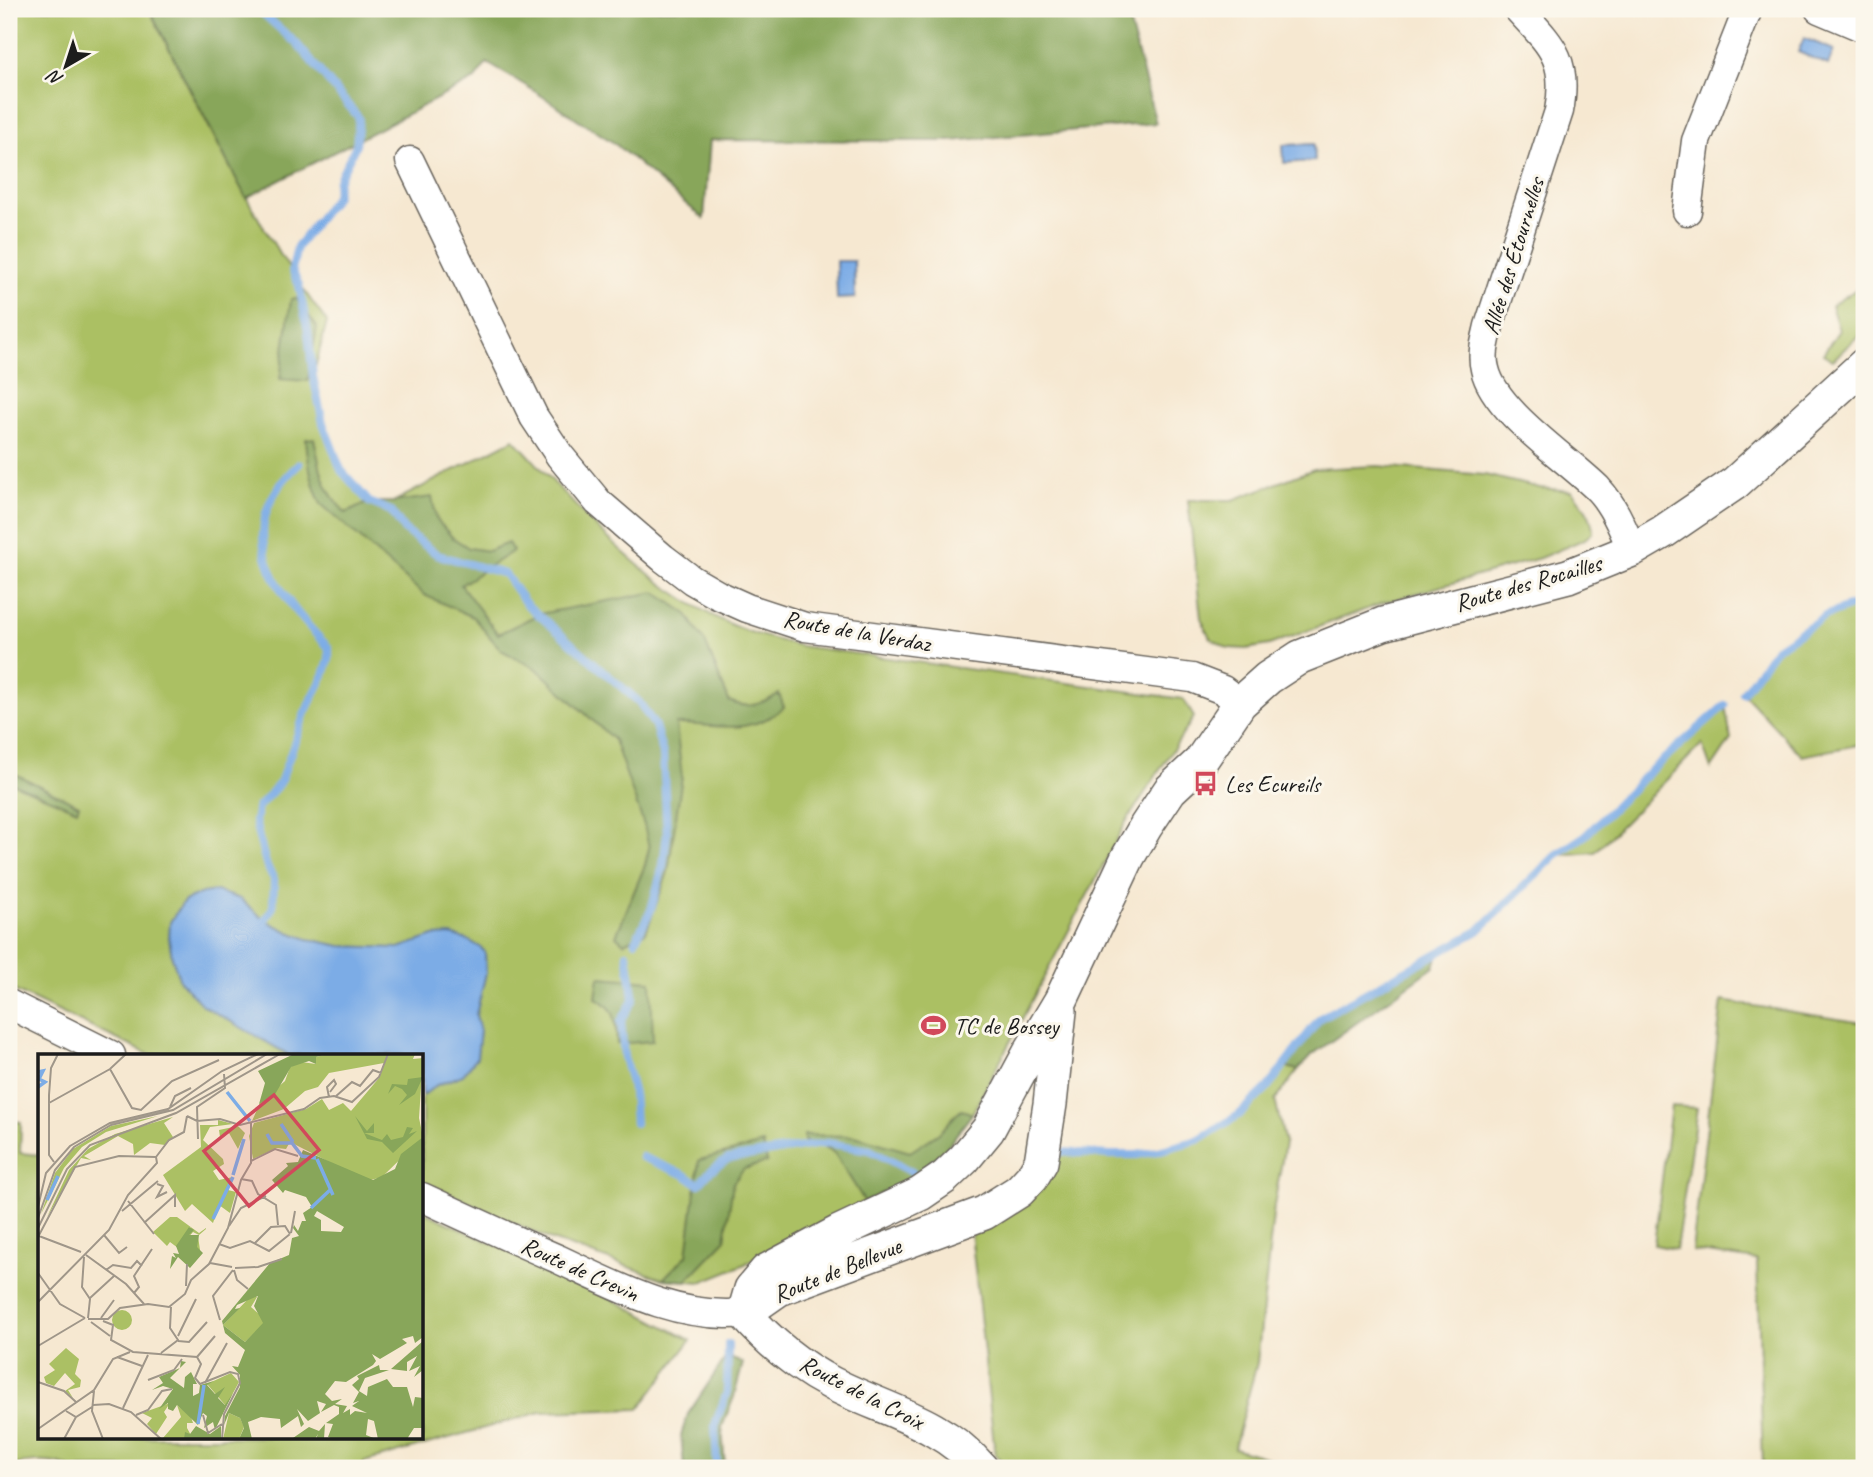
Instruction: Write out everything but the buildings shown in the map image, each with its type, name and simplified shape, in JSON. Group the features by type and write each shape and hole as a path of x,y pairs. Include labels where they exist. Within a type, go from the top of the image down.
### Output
{"street":[{"name":"Allée des Étournelles","path":"1518,9 1553,49 1562,75 1563,90 1559,111 1489,326 1484,347 1485,370 1501,399 1520,419 1565,463 1599,490 1617,516 1632,550"},
{"path":"1687,211 1696,141 1748,9"},
{"path":"1819,9 1864,27"},
{"name":"Route de la Verdaz","path":"410,162 534,417 547,438 597,502 692,580 747,608 805,627 1192,678 1223,690 1241,703"},
{"name":"Route des Rocailles","path":"1300,657 1383,624 1568,576 1632,550 1735,483 1864,365"},
{"name":"Route de Bellevue","path":"744,1313 751,1289 766,1270 920,1194 945,1177 964,1159 988,1130 1061,1000 1128,857 1170,790 1200,762 1241,703 1268,678 1300,657"},
{"name":"Route de Bellevue","path":"744,1313 779,1289 984,1213 1019,1191 1041,1162 1061,1000"},
{"path":"9,1004 109,1054"},
{"name":"Route de Crevin","path":"424,1198 629,1292 674,1309 725,1315 744,1313"},
{"name":"Route de la Croix","path":"744,1313 766,1339 802,1365 832,1384 939,1432 958,1444 981,1468"}],"green space":[{"path":"9,9 149,9 253,209 276,248 327,322 313,376 323,423 341,470 369,502 393,502 514,439 590,520 644,570 705,612 739,628 801,646 1183,699 1194,717 1126,822 972,1114 946,1148 914,1176 743,1265 701,1282 663,1279 549,1239 424,1182 424,1054 148,1054 9,988"},
{"path":"149,9 1126,9 1156,123 950,141 710,140 704,219 614,143 487,63 475,79 246,198"},
{"path":"1864,284 1864,330 1833,360 1823,354 1839,330 1831,306"},
{"path":"296,298 317,327 308,381 280,379 291,299"},
{"path":"314,438 327,487 346,513 369,502 432,497 437,520 453,538 469,548 488,551 508,543 513,551 461,585 498,634 539,614 655,592 686,613 705,642 729,701 754,705 779,694 784,707 771,716 745,726 676,724 682,777 668,872 646,932 624,943 616,936 645,865 649,848 644,825 614,740 537,669 501,650 473,617 424,595 321,504 312,480 306,439"},
{"path":"1378,466 1485,475 1540,488 1572,491 1589,515 1593,532 1585,539 1540,558 1386,602 1269,645 1246,649 1228,648 1210,638 1201,618 1188,500 1233,500 1314,469"},
{"path":"1864,601 1864,751 1862,744 1802,756 1743,693 1775,649 1825,616"},
{"path":"1725,705 1731,739 1711,769 1702,744 1595,852 1556,855 1586,835 1648,773"},
{"path":"9,771 79,805 77,810 9,782"},
{"path":"1438,953 1434,967 1312,1055 1298,1070 1283,1066 1320,1018"},
{"path":"599,977 651,981 653,1041 617,1044 616,1023 612,1012 596,998"},
{"path":"1722,1001 1864,1023 1864,1468 1763,1468 1757,1260 1692,1251"},
{"path":"1283,1066 1298,1070 1275,1100 1285,1143 1274,1206 1257,1363 1234,1448 1301,1468 1007,1468 995,1454 971,1232 1046,1181 1062,1152 1128,1156 1159,1152 1201,1138 1220,1127 1254,1100"},
{"path":"1671,1106 1697,1108 1676,1249 1654,1245"},
{"path":"961,1109 972,1114 946,1148 914,1176 865,1202 835,1154 829,1149 804,1141 804,1135 855,1136 910,1152 939,1133"},
{"path":"9,1121 21,1122 20,1153 38,1155 38,1438 424,1438 424,1212 610,1298 691,1340 639,1409 541,1412 364,1462 363,1468 70,1468 56,1463 40,1462 9,1467"},
{"path":"763,1144 767,1162 744,1169 733,1183 725,1240 686,1281 663,1279 687,1255 699,1160"},
{"path":"726,1357 743,1363 722,1427 725,1468 684,1468 681,1435 688,1414"}],"water":[{"path":"1804,38 1834,50 1828,65 1798,52"},
{"path":"1314,144 1315,161 1284,163 1283,145"},
{"path":"836,261 854,261 855,298 837,299"},
{"path":"216,891 240,899 265,920 289,932 341,946 399,948 434,936 451,935 480,947 485,952 486,973 476,1015 480,1031 477,1057 463,1075 437,1085 424,1095 424,1054 287,1054 202,1005 180,981 169,938 170,922 184,901 202,893"}],"waterway":[{"path":"258,9 297,44 359,118 356,145 338,181 336,196 297,247 292,270 299,285 323,423 341,470 369,502 391,511 404,530 438,555 505,574 526,604 639,702 655,726 663,754 667,834 663,866 651,910 635,941"},
{"path":"265,920 273,907 274,879 267,867 255,821 258,807 280,783 305,713 329,660 329,648 309,627 277,583 267,560 263,536 266,512 278,488 299,464"},
{"path":"1743,693 1775,649 1825,616 1864,601"},
{"path":"1062,1152 1137,1155 1158,1151 1198,1140 1239,1115 1269,1086 1320,1018 1478,931 1556,855 1586,835 1648,773 1725,705"},
{"path":"627,954 634,999 621,1021 624,1057 633,1090 635,1123"},
{"path":"642,1157 683,1174 699,1184 710,1171 728,1159 827,1143 870,1150 912,1172"},
{"path":"717,1468 715,1425 727,1392 728,1344"}],"place":[{"name":"Les Ecureils","path":"1205,784"},
{"name":"TC de Bossey","path":"934,1026"}]}
